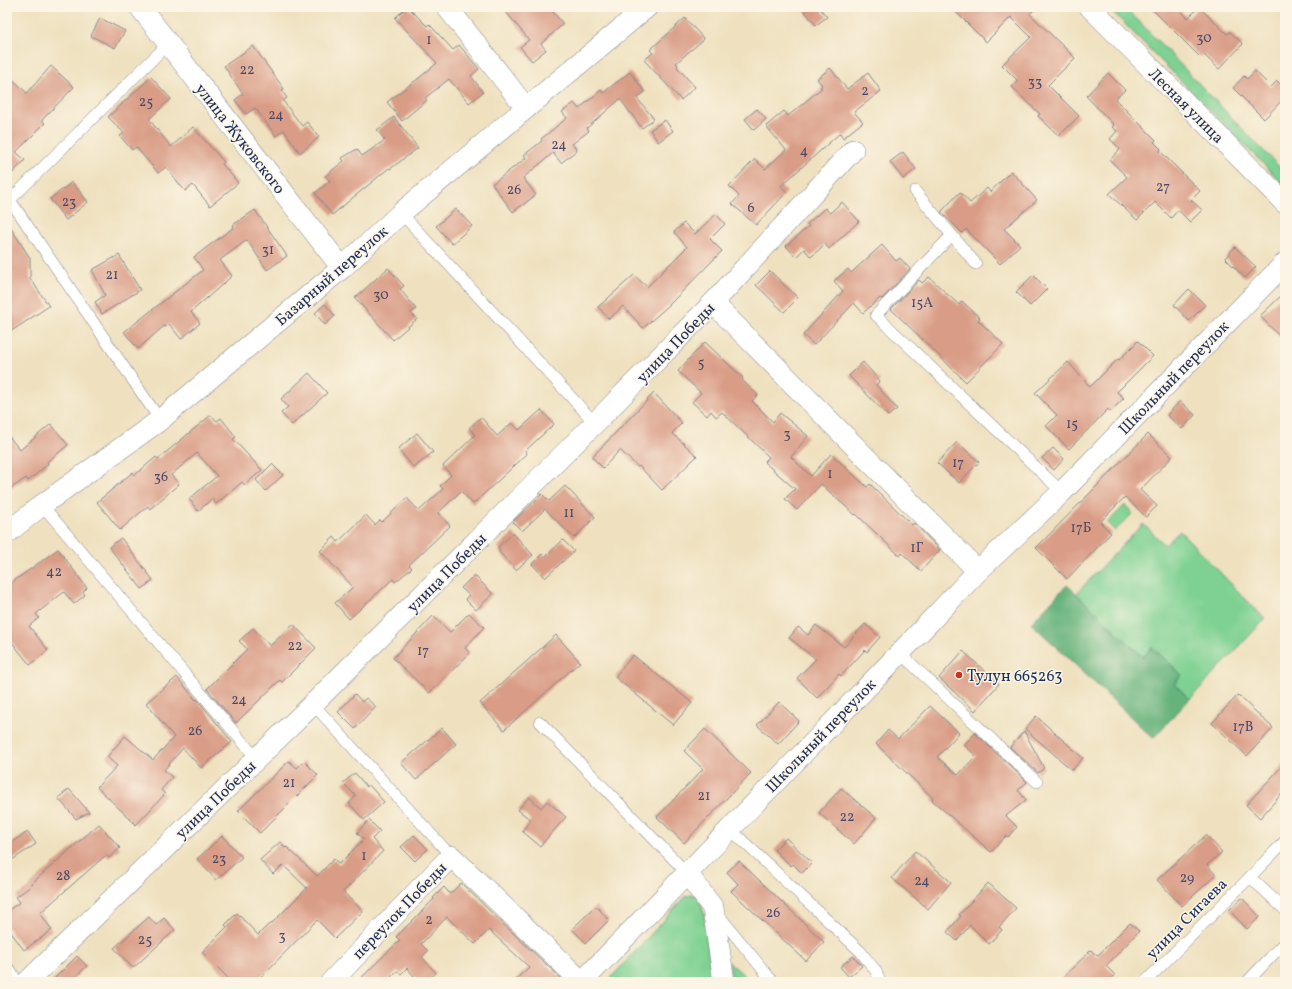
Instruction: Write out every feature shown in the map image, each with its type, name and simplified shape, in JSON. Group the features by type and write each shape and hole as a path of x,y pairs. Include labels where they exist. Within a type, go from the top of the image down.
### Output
{"street":[{"name":"улица Жуковского","path":"140,7 342,268"},
{"path":"447,7 526,108"},
{"name":"Базарный переулок","path":"7,533 42,505 160,420 342,268 401,213 647,7"},
{"name":"Лесная улица","path":"1090,7 1285,203"},
{"name":"улица Победы","path":"27,982 313,704 595,423 713,303 853,150"},
{"name":"Школьный переулок","path":"451,856 582,982 978,571 1062,492 1285,263"},
{"path":"713,303 978,571"},
{"name":"переулок Победы","path":"331,982 451,856"},
{"path":"687,873 713,908 724,982"},
{"path":"7,974 11,982"}],"lane":[{"path":"160,420 10,200 168,44"},
{"path":"915,192 976,264"},
{"path":"401,213 595,423"},
{"path":"951,236 876,315 1062,492"},
{"path":"42,505 256,758"},
{"path":"900,653 1037,782"},
{"path":"313,704 451,856"},
{"path":"540,722 687,873"},
{"path":"730,829 860,950 876,971 880,982"},
{"name":"улица Сигаева","path":"1145,982 1285,841"},
{"name":"улица Сигаева","path":"1250,877 1285,910"},
{"path":"713,908 773,982"},
{"path":"1247,982 1285,942"}],"green space":[{"path":"1108,7 1125,7 1285,173 1285,186"},
{"path":"1125,505 1133,513 1115,531 1107,523"},
{"path":"1143,524 1165,545 1180,531 1265,619 1190,699 1174,684 1182,675 1152,647 1143,657 1076,594"},
{"path":"1067,585 1143,657 1152,647 1182,675 1174,684 1190,699 1153,738 1031,623"},
{"path":"686,896 698,896 704,914 712,982 607,982"},
{"path":"729,962 752,982 732,982"}],"building":[{"path":"406,7 408,7 427,26 429,24 453,50 459,45 479,69 471,76 483,92 469,103 449,79 425,98 427,100 402,121 387,102 437,63 395,18"},
{"path":"502,7 549,7 563,24 541,44 546,50 532,61 520,47 529,40"},
{"path":"801,7 819,7 827,17 816,25"},
{"path":"951,7 1036,7 1030,14 1075,58 1048,85 1079,116 1059,136 1038,116 1040,114 1012,87 1018,81 1002,65 1031,37 1011,17 986,42"},
{"path":"1150,7 1177,7 1188,18 1199,7 1227,34 1230,32 1243,44 1219,69 1203,54 1200,57"},
{"path":"100,18 125,31 115,48 91,36"},
{"path":"685,18 704,39 676,63 678,65 677,67 695,87 681,100 644,60 653,53 650,50"},
{"path":"253,46 284,89 282,91 287,98 283,101 302,126 307,122 319,137 300,153 284,130 276,136 255,108 246,114 235,100 243,94 224,66"},
{"path":"51,66 74,87 42,120 45,123 16,152 25,160 7,179 7,74 27,93"},
{"path":"830,68 847,89 868,73 881,91 854,112 863,122 843,138 840,133 781,186 787,192 756,225 732,204 739,196 729,186 755,159 765,169 786,150 766,126 784,111 788,116 822,88 820,87 822,85 817,79"},
{"path":"1255,71 1271,87 1277,81 1285,88 1285,97 1264,119 1233,88 1244,76 1247,79"},
{"path":"630,72 645,92 637,98 654,119 642,128 620,99 587,128 589,131 572,144 577,150 561,163 553,153 523,178 536,195 513,212 492,184 526,158 524,155 567,118 562,112 574,103 579,109 601,90 603,93"},
{"path":"1108,73 1125,90 1115,99 1156,140 1154,142 1161,149 1160,151 1200,191 1191,200 1202,210 1190,222 1178,210 1171,218 1155,202 1137,220 1109,194 1127,177 1110,160 1120,149 1110,139 1117,131 1112,127 1114,125 1086,96"},
{"path":"151,77 171,99 149,119 171,147 193,127 224,162 222,164 238,183 210,206 193,185 185,191 166,167 158,173 136,147 132,150 120,136 124,133 108,117"},
{"path":"757,109 766,119 754,130 745,119"},
{"path":"394,117 418,148 390,169 389,168 332,215 315,193 330,181 325,176 344,161 342,158 357,149 362,156 385,140 377,130"},
{"path":"665,120 673,131 658,142 650,130"},
{"path":"903,152 916,169 903,179 890,162"},
{"path":"1011,171 1037,200 1004,229 1020,245 1000,264 966,229 962,233 941,212 960,192 970,203 987,188 990,192"},
{"path":"72,182 88,202 66,220 50,199"},
{"path":"842,202 859,221 829,249 825,244 811,257 804,249 796,257 786,246 809,226 807,224 825,208 830,213"},
{"path":"456,209 472,226 452,244 436,226"},
{"path":"255,210 287,256 267,270 247,240 220,260 232,276 191,312 200,323 181,339 169,324 165,327 164,326 138,349 124,332 203,270 194,257 234,227 233,225"},
{"path":"716,214 725,224 710,239 722,251 668,306 643,328 623,306 609,319 598,307 634,275 647,287 687,247 674,232 684,223 695,234"},
{"path":"7,222 30,258 30,278 49,306 7,334"},
{"path":"882,245 896,261 900,258 910,269 882,299 880,298 863,313 854,303 814,345 803,335 843,291 834,281 848,269 851,273"},
{"path":"1235,247 1256,267 1245,278 1225,258"},
{"path":"119,255 140,290 102,314 95,302 105,295 92,270"},
{"path":"388,268 404,286 400,289 416,309 411,313 417,319 393,340 355,298"},
{"path":"770,271 798,298 784,312 756,285"},
{"path":"1033,275 1047,289 1030,306 1016,292"},
{"path":"929,277 959,305 962,301 980,318 978,320 1003,344 966,382 891,309 919,280 922,283"},
{"path":"1189,289 1205,305 1189,321 1174,305"},
{"path":"1285,292 1285,342 1260,316"},
{"path":"325,304 335,316 325,325 315,313"},
{"path":"1138,341 1153,356 1117,392 1124,398 1110,412 1108,409 1069,449 1046,426 1057,415 1035,393 1068,362 1090,387"},
{"path":"705,342 743,378 742,380 758,395 752,401 773,422 780,413 808,436 791,457 811,476 831,454 867,487 870,484 912,525 914,523 940,550 921,571 902,553 900,556 856,514 855,515 821,484 797,510 785,499 795,489 764,462 769,457 722,412 716,417 711,411 707,416 692,402 701,393 678,371"},
{"path":"863,362 880,381 876,385 897,409 888,416 849,376"},
{"path":"309,373 327,393 292,425 281,413 288,407 281,399"},
{"path":"654,393 682,423 672,433 697,456 662,490 639,466 638,467 620,450 603,468 592,457"},
{"path":"1180,401 1195,415 1182,429 1167,415"},
{"path":"541,410 554,424 525,451 527,454 473,504 461,491 438,513 450,526 409,565 412,568 395,582 393,579 349,619 335,603 353,587 320,551 334,537 338,542 366,515 375,525 380,520 382,522 407,498 419,511 443,489 440,486 451,475 443,466 475,435 469,428 481,417 497,436 512,423 519,430"},
{"path":"211,415 217,421 221,418 236,437 233,439 262,470 245,485 242,482 216,504 212,499 198,511 189,499 217,476 197,453 171,475 179,484 150,509 148,506 120,530 97,502 133,472 135,475 156,457 158,459"},
{"path":"51,424 68,445 47,462 48,464 28,481 26,478 7,491 7,434 20,450"},
{"path":"417,433 433,452 414,468 398,449"},
{"path":"1148,434 1172,457 1140,490 1157,506 1146,517 1125,497 1100,522 1111,533 1067,579 1036,548"},
{"path":"957,442 979,462 959,483 937,463"},
{"path":"1053,448 1064,459 1054,470 1042,458"},
{"path":"272,464 283,475 266,491 256,480"},
{"path":"565,486 595,517 574,538 545,509 522,531 513,522 542,494 549,501"},
{"path":"513,533 533,555 516,570 499,552 500,550 498,547"},
{"path":"121,538 153,580 142,589 109,547"},
{"path":"563,540 574,551 545,578 532,564 542,554 545,557"},
{"path":"58,549 87,588 83,592 85,595 74,604 64,592 36,614 39,618 29,626 48,650 30,665 7,636 7,586"},
{"path":"474,575 493,594 476,610 465,599 469,595 461,588"},
{"path":"469,613 484,627 465,648 470,653 429,693 393,658 433,616 450,632"},
{"path":"293,624 316,648 282,682 280,680 236,723 207,689 247,649 239,641 253,628 270,646"},
{"path":"865,624 880,637 867,652 865,650 841,676 839,674 817,698 797,678 816,659 789,638 798,627 808,635 816,625 844,647"},
{"path":"556,635 580,662 504,730 480,703"},
{"path":"963,651 999,684 975,711 939,678"},
{"path":"633,655 692,703 673,725 615,677"},
{"path":"177,677 232,742 201,768 183,748 164,770 172,777 161,790 165,794 136,825 97,787 117,766 107,757 125,736 153,760 174,737 146,703"},
{"path":"355,694 362,702 366,698 376,707 355,729 338,712"},
{"path":"1238,695 1273,728 1247,756 1212,723"},
{"path":"779,702 799,721 778,744 757,725"},
{"path":"930,706 959,733 937,757 958,775 976,756 964,745 975,733 1027,782 1018,790 1026,800 1006,816 1017,827 991,852 932,800 933,798 876,744 888,730 898,739"},
{"path":"1036,716 1083,758 1072,770 1025,729"},
{"path":"442,728 456,744 416,780 401,763"},
{"path":"705,729 751,773 684,843 657,817 703,769 684,751"},
{"path":"1024,731 1044,768 1038,773 1010,747"},
{"path":"289,761 297,768 304,761 318,775 260,833 238,811"},
{"path":"1285,763 1285,790 1260,818 1246,805"},
{"path":"355,773 367,787 369,785 384,802 364,820 349,803 356,796 343,783"},
{"path":"841,788 876,818 854,844 819,813"},
{"path":"69,789 89,812 76,819 58,798"},
{"path":"529,797 541,808 547,801 566,817 540,846 522,831 531,820 518,810"},
{"path":"369,820 380,831 372,839 383,851 343,892 363,911 335,938 317,920 256,982 232,982 202,952 227,927 225,925 237,913 258,935 307,888 283,865 273,874 260,860 280,842 317,876 334,859 339,864 364,839 357,833"},
{"path":"99,824 120,848 109,858 106,855 40,913 52,930 24,950 7,927 7,911 20,902 16,897 31,886 30,885"},
{"path":"28,832 36,844 12,860 7,852 7,845"},
{"path":"414,835 428,849 415,861 401,847"},
{"path":"1206,835 1222,852 1207,865 1216,875 1182,906 1157,880"},
{"path":"222,836 242,857 216,880 197,859"},
{"path":"786,838 812,863 802,873 793,864 791,866 774,850"},
{"path":"915,851 951,882 928,909 892,878"},
{"path":"739,861 824,942 806,961 731,891 738,884 727,872"},
{"path":"461,883 565,982 513,982 529,967 489,930 475,944 447,917 421,944 428,951 422,957 436,973 426,982 419,982 407,968 401,974 397,971 386,982 357,982 400,940 396,937 444,887 450,894"},
{"path":"988,883 1016,908 999,927 1002,930 989,944 970,925 957,941 947,932 961,916 959,915"},
{"path":"1242,898 1260,917 1247,929 1229,910"},
{"path":"596,906 609,920 586,943 572,929"},
{"path":"149,917 156,925 164,918 175,930 133,968 114,948"},
{"path":"1130,923 1139,931 1106,966 1115,975 1107,982 1058,982 1091,950 1097,956"},
{"path":"77,956 87,966 70,982 51,982"},
{"path":"853,956 862,966 849,977 840,967"}],"place":[{"name":"Тулун 665263","path":"959,675"}]}
